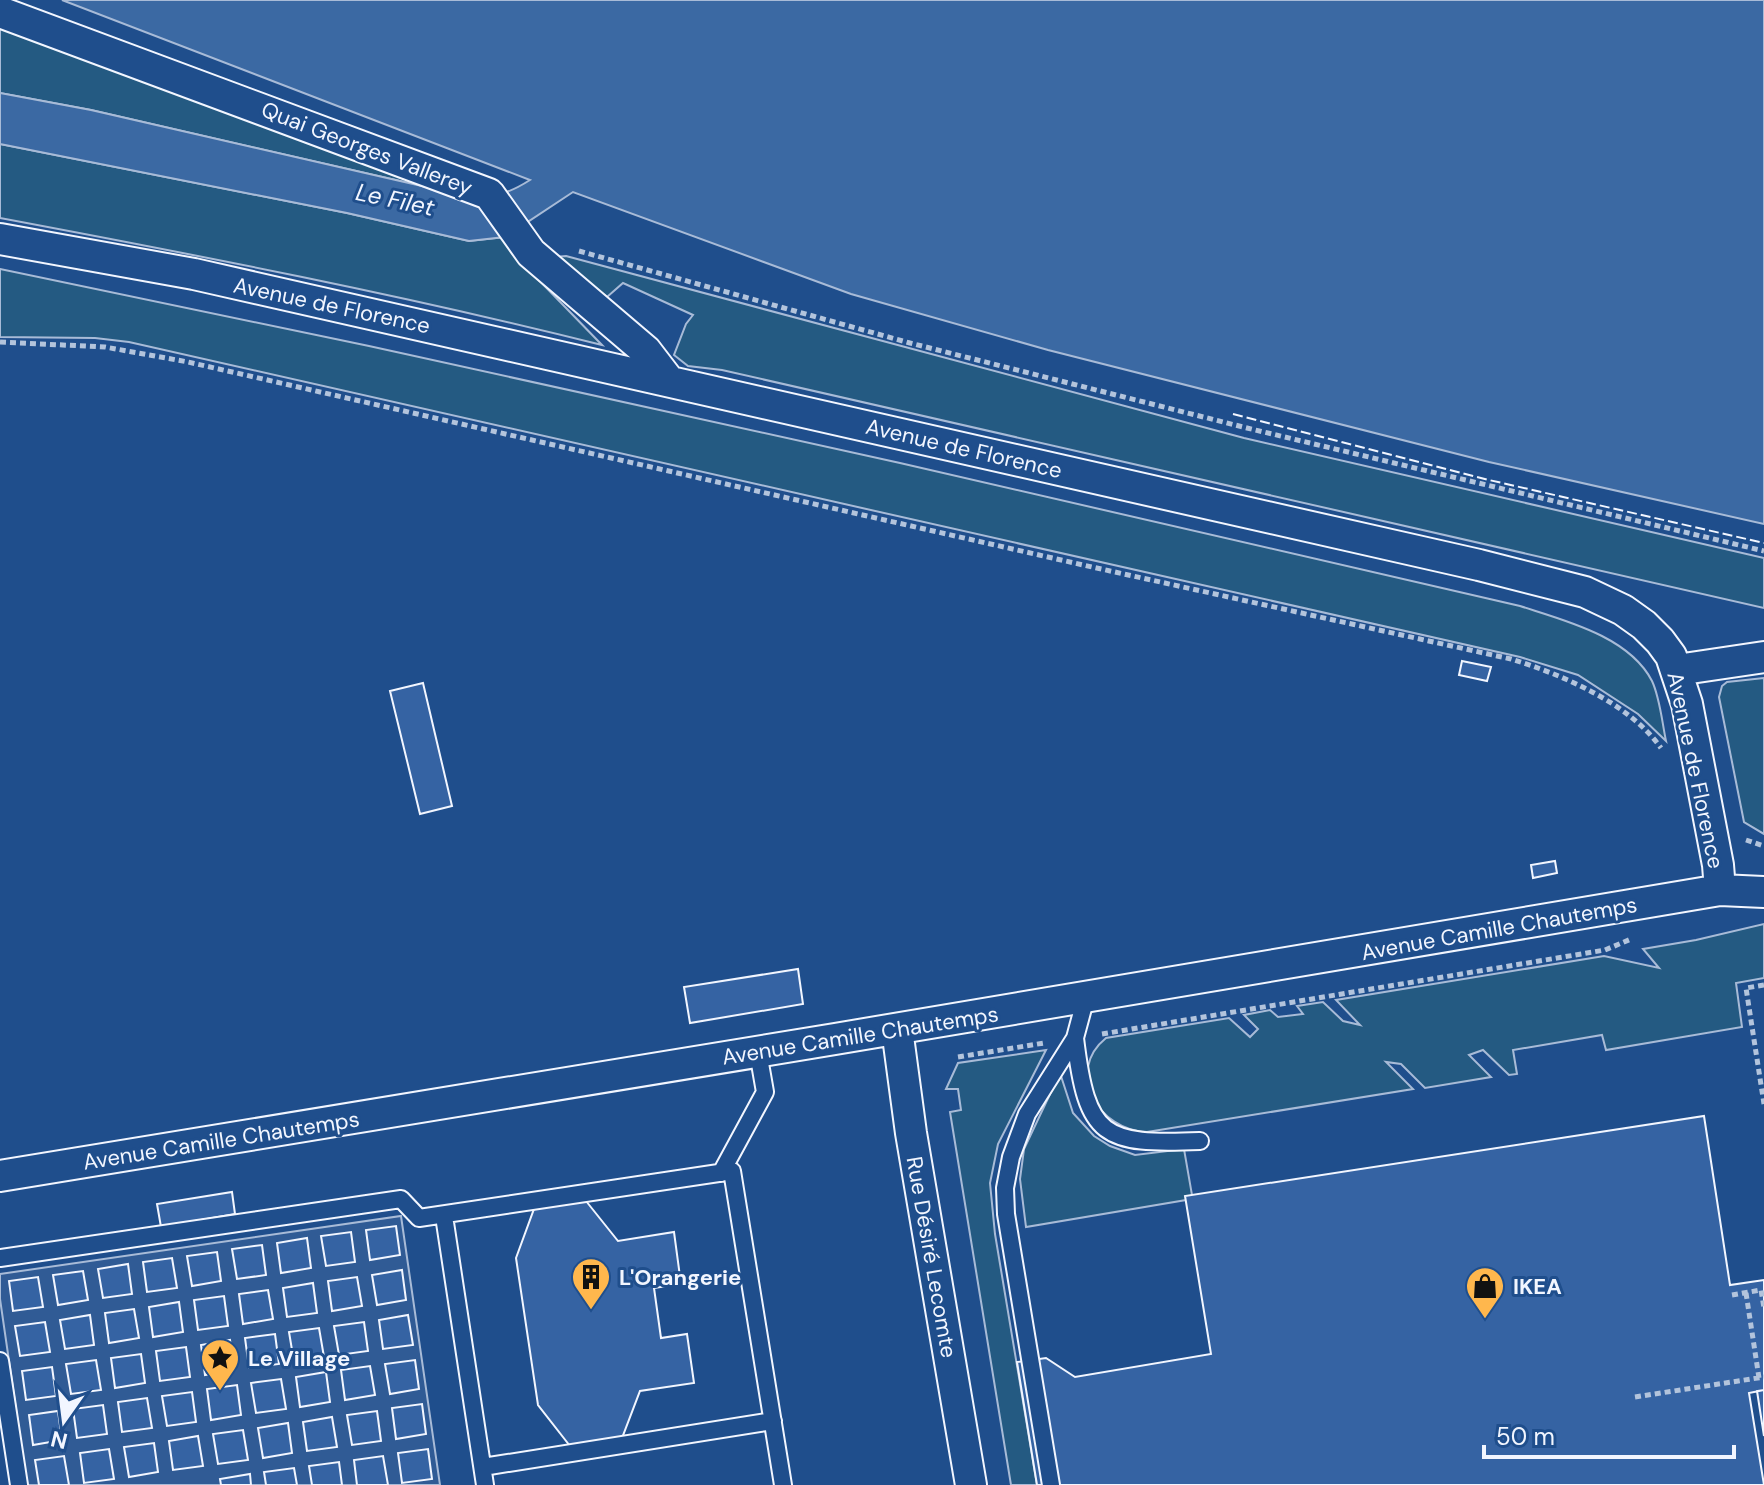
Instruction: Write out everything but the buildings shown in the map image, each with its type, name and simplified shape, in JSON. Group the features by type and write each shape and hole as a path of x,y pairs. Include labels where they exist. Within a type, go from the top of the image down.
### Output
{"street":[{"name":"Quai Georges Vallerey","path":"0,12 489,194 531,253 646,351 669,381"},
{"name":"Avenue de Florence","path":"0,239 194,274 1464,561 1585,592 1623,610 1644,625 1671,656 1687,704 1720,890"},
{"path":"1677,670 1764,657"},
{"name":"Avenue Camille Chautemps","path":"0,1176 1720,890 1764,873"},
{"name":"Avenue Camille Chautemps","path":"1720,890 1764,892"},
{"name":"Rue Désiré Lecomte","path":"897,1029 911,1133 971,1485"}],"lane":[{"path":"1051,1485 1006,1214 1005,1188 1011,1157 1027,1114 1075,1038 1086,997"},
{"path":"1075,1038 1079,1072 1089,1108 1104,1128 1120,1139 1134,1142 1200,1141"},
{"path":"721,1173 765,1092 758,1052"},
{"path":"0,1258 401,1199 419,1218 444,1216 732,1171 783,1485"},
{"path":"444,1216 485,1485"},
{"path":"0,1361 19,1485"},
{"path":"483,1467 773,1421"}],"path":[{"path":"531,253 562,247 956,355 1764,551"},
{"path":"0,342 105,347 188,362 1511,659 1574,682 1608,702 1642,727 1668,758"},
{"path":"1746,840 1764,846"},
{"name":"Avenue Camille Chautemps","path":"958,1057 1605,950 1643,934"},
{"path":"1764,985 1746,988 1764,1104"},
{"path":"1732,1295 1761,1290 1764,1308"},
{"path":"1635,1397 1761,1377 1746,1293"}],"shaded area":[{"path":"0,25 461,195 91,110 0,93"},
{"path":"0,144 347,213 469,241 505,237 534,275 602,345 377,293 0,218"},
{"path":"566,256 1244,438 1764,558 1764,608 722,370 688,366 674,355 686,324 693,315 623,283 607,297 554,257"},
{"path":"0,269 369,346 900,463 1520,606 1594,632 1628,652 1652,681 1666,741 1638,714 1578,675 1520,657 129,342 95,338 0,337"},
{"path":"1764,678 1764,834 1744,822 1719,697 1722,686 1727,682"},
{"path":"1764,924 1764,978 1736,983 1742,1027 1606,1050 1602,1035 1513,1050 1517,1074 1509,1075 1483,1050 1469,1055 1491,1077 1425,1088 1401,1064 1386,1062 1413,1089 1147,1132 1114,1122 1102,1111 1088,1082 1088,1067 1094,1052 1106,1038 1229,1018 1250,1037 1258,1029 1244,1015 1270,1010 1278,1017 1303,1014 1297,1006 1323,1002 1343,1021 1360,1025 1336,1000 1604,956 1659,968 1643,949"},
{"path":"1046,1050 998,1144 990,1183 995,1234 1037,1485 1011,1485 950,1112 961,1110 958,1089 946,1089 958,1063"},
{"path":"1060,1073 1073,1113 1094,1136 1110,1146 1135,1155 1184,1149 1192,1195 1186,1200 1026,1227 1020,1179 1024,1149"},
{"name":"Le Village","path":"401,1216 440,1485 27,1485 0,1299 0,1274"}],"water":[{"name":"Le Filet","path":"62,0 1764,0 1764,524 1489,462 1048,350 851,294 573,192 505,237 469,241 347,213 0,144 0,93 91,110 461,195 497,195 530,180"}],"fence":[{"path":"1233,414 1489,480 1764,543"}],"place":[{"name":"L'Orangerie","path":"591,1311"},
{"name":"IKEA","path":"1485,1320"},
{"name":"Le Village","path":"220,1392"}]}
